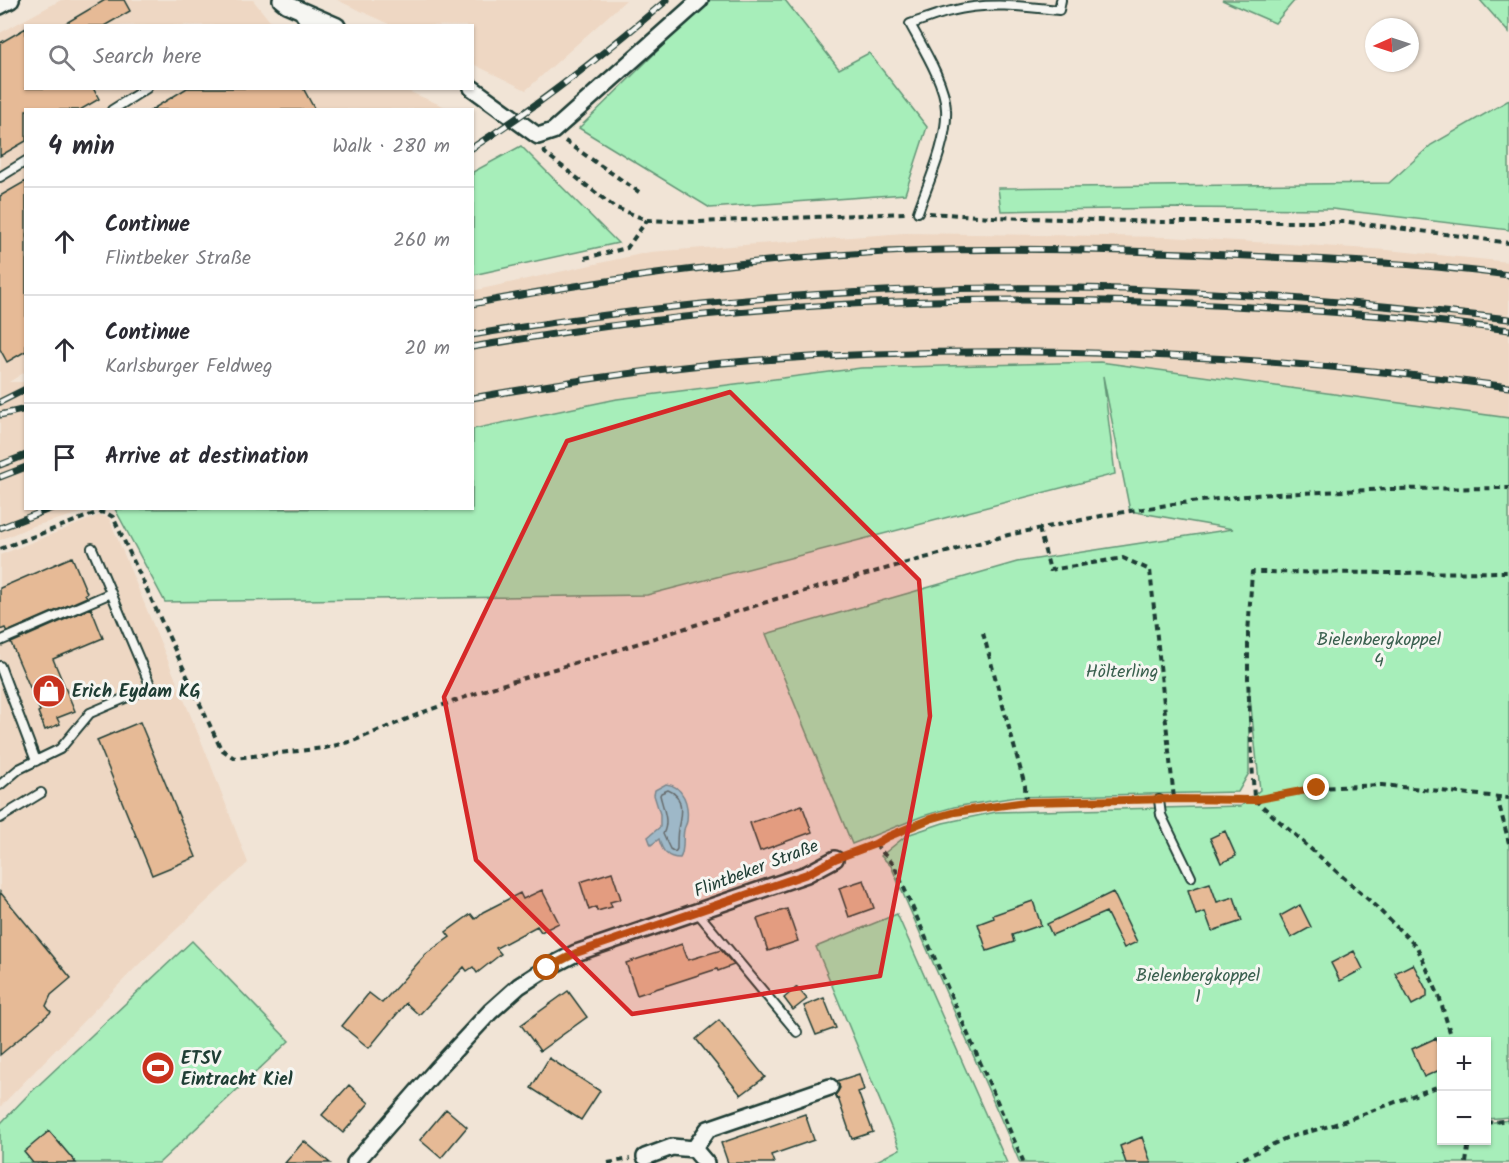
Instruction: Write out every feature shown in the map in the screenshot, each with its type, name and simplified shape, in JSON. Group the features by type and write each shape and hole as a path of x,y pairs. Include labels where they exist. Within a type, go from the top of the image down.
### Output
{"street":[{"path":"0,6 11,0"},
{"path":"281,0 332,24"},
{"path":"474,89 545,133 700,0"},
{"name":"Flintbeker Straße","path":"355,1163 490,1012 519,986 547,968 576,953 807,874 835,859"},
{"path":"694,1149 708,1129 830,1087"},
{"path":"645,1157 672,1147 694,1149 706,1163"}],"lane":[{"path":"918,212 943,139 946,109 940,84 910,24 952,10 992,5 1059,10 1061,0"},
{"path":"296,8 306,24"},
{"path":"115,108 144,90"},
{"path":"0,177 24,163"},
{"path":"0,786 19,769 60,749 90,713 151,687 92,548"},
{"path":"0,641 111,593"},
{"path":"0,666 36,761"},
{"path":"0,818 42,793"},
{"path":"1159,800 1161,815 1191,877"},
{"path":"696,912 797,1032"}],"path":[{"path":"639,192 564,141 545,133 545,153 615,207 647,220 697,222 918,212 993,217 1164,222 1348,222 1509,243"},
{"path":"585,258 627,248 647,220"},
{"path":"0,549 99,512 113,517 221,749 234,758 325,748 353,741 491,688 776,599 1008,535 1130,511 1255,495 1390,489 1509,488"},
{"path":"1039,529 1050,570 1123,558 1150,570 1174,799"},
{"path":"1452,1037 1439,996 1417,947 1369,900 1254,800 1248,678 1252,572 1509,572"},
{"path":"983,633 1025,786 1026,802"},
{"name":"Flintbeker Straße","path":"835,859 930,819 955,812 1026,802 1254,800 1317,788 1382,785 1509,798"},
{"path":"1497,797 1509,843"},
{"path":"875,844 894,865 1024,1163"},
{"path":"1234,1163 1286,1138 1333,1125 1437,1087"},
{"path":"1491,1122 1509,1120"},
{"path":"1466,1163 1468,1145"},
{"path":"608,1163 645,1157"}],"highlighted area":[{"path":"730,392 919,580 930,716 880,976 632,1014 476,860 444,697 567,441"}],"shaded area":[{"path":"61,0 253,0 272,24 24,24 24,90 406,90 448,108 24,108 24,373 9,382 24,382 24,510 92,510 30,527 0,540 0,33"},
{"path":"337,0 626,0 526,90 474,64 474,24 389,24"},
{"path":"904,233 1169,237 1387,250 1509,262 1509,418 1100,362 861,368 617,399 474,429 474,291 650,252"},
{"path":"100,515 109,518 209,760 248,863 137,966 0,1107 0,555"}],"green space":[{"path":"709,0 785,0 839,69 869,53 927,127 905,194 710,208 579,128"},
{"path":"1222,0 1295,0 1275,23"},
{"path":"1480,0 1509,0 1509,33"},
{"path":"1509,100 1509,230 1332,209 1172,208 1001,211 998,188 1389,183 1431,145"},
{"path":"521,146 618,243 474,275 474,171"},
{"path":"1100,362 1509,418 1509,1117 1491,1119 1491,1037 1437,1037 1437,1145 1491,1145 1491,1122 1509,1120 1509,1163 1020,1163 891,866 881,856 907,835 943,823 996,812 1241,806 1260,790 1249,688 1249,773 1238,792 1016,797 954,807 923,816 852,844 766,634 1017,562 1233,529 1130,511 1103,376 1115,474 647,595 165,602 116,510 474,510 474,429 617,399 861,368"},
{"path":"897,914 1007,1163 873,1163 900,1149 816,947"},
{"name":"ETSV Eintracht Kiel","path":"192,941 289,1041 159,1163 0,1163 0,1124"}],"water":[{"path":"666,784 677,788 686,803 687,821 680,858 666,853 659,839 651,845 648,837 660,827 655,790"}],"building":[{"path":"105,0 124,0 130,11 107,24 64,24"},
{"path":"24,29 24,90 94,90 99,99 83,108 24,108 24,142 0,156 0,43"},
{"path":"184,90 304,90 314,108 154,108"},
{"path":"24,182 24,352 7,362 0,349 0,196"},
{"path":"72,557 87,597 7,632 5,628 0,630 0,588"},
{"path":"91,608 103,638 53,659 75,711 57,718 60,724 45,730 38,712 40,711 11,643"},
{"path":"140,722 196,857 152,875 97,740"},
{"path":"802,805 812,832 760,851 750,823"},
{"path":"1225,831 1236,856 1221,863 1210,838"},
{"path":"612,872 621,899 610,902 612,907 597,911 596,907 589,910 580,882"},
{"path":"864,880 874,908 849,917 839,888"},
{"path":"1210,883 1217,902 1234,897 1242,921 1212,931 1205,912 1196,915 1188,890"},
{"path":"542,890 559,923 541,932 537,926 496,948 501,954 477,973 473,967 467,971 464,967 419,1015 406,1003 369,1048 342,1026 369,993 382,1003 426,954 450,937 446,932 471,914 475,919 483,912 520,893 523,899"},
{"path":"0,892 71,978 51,995 46,1006 51,1012 0,1055"},
{"path":"1113,892 1137,942 1124,948 1106,912 1052,935 1047,924"},
{"path":"1033,901 1041,925 1012,935 1014,942 987,951 978,924 994,918 993,915"},
{"path":"1300,905 1311,927 1291,938 1280,916"},
{"path":"787,909 798,941 768,951 757,919"},
{"path":"682,944 688,960 721,950 734,965 637,995 626,963"},
{"path":"1354,951 1363,969 1340,981 1331,963"},
{"path":"1413,964 1427,991 1427,997 1412,1005 1395,973"},
{"path":"797,987 807,999 793,1010 784,998"},
{"path":"568,991 587,1017 540,1051 521,1025"},
{"path":"824,998 836,1028 816,1035 804,1006"},
{"path":"719,1020 765,1077 741,1095 696,1039"},
{"path":"1436,1038 1437,1071 1424,1077 1412,1049"},
{"path":"549,1058 600,1091 581,1120 531,1088"},
{"path":"859,1074 864,1090 858,1092 873,1132 852,1139 835,1095 840,1088 837,1081"},
{"path":"349,1085 369,1103 343,1133 322,1115"},
{"path":"446,1109 467,1127 441,1158 420,1140"},
{"path":"805,1114 814,1140 771,1155 774,1163 728,1163 721,1143"},
{"path":"49,1131 76,1163 33,1163 24,1152"},
{"path":"1142,1137 1151,1163 1126,1163 1120,1146"},
{"path":"304,1141 330,1163 285,1163"}],"railway":[{"path":"474,147 572,77 667,0"},
{"path":"474,304 580,285 744,263 908,251 1036,249 1163,252 1400,264 1509,275"},
{"path":"474,335 698,304 925,289 1076,288 1239,294 1509,319"},
{"path":"474,347 585,329 697,316 849,304 926,301 1079,300 1232,306 1400,317 1509,330"},
{"path":"474,398 678,367 842,355 938,352 1129,354 1224,359 1414,375 1509,387"},
{"path":"0,402 24,390"},
{"path":"0,415 24,409"},
{"path":"0,465 24,456"},
{"path":"0,477 24,468"},
{"path":"0,528 47,510"}],"place":[{"name":"Erich Eydam KG","path":"49,691"},
{"name":"ETSV Eintracht Kiel","path":"158,1068"}],"route":[{"path":"547,968 576,953 807,874 835,859 887,837 930,819 955,812 1026,802 1254,800 1317,788"}],"park label":[{"name":"Bielenbergkoppel 4","path":"1379,649"},
{"name":"Hölterling","path":"1122,671"},
{"name":"Bielenbergkoppel 1","path":"1198,985"}]}
